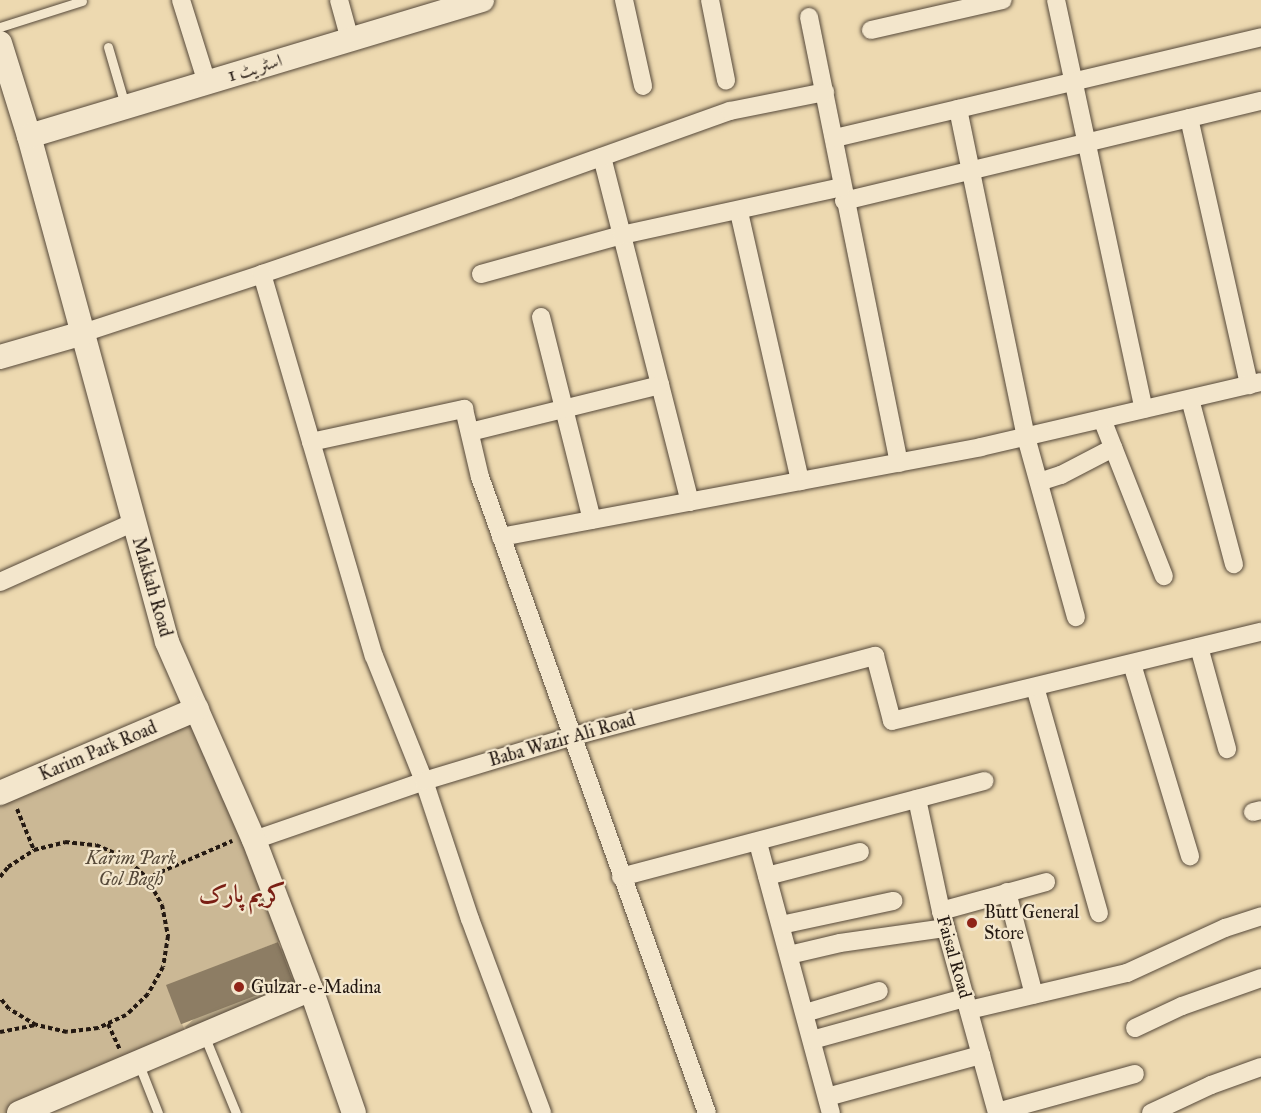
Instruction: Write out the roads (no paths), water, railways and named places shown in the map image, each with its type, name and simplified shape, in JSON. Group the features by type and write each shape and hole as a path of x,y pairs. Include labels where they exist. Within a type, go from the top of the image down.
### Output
{"street":[{"path":"181,0 207,83"},
{"path":"339,0 350,40"},
{"name":"اسٹریٹ 1","path":"28,136 482,0"},
{"path":"624,0 643,86"},
{"path":"710,0 726,80"},
{"path":"872,30 1003,0"},
{"path":"1056,0 1144,410"},
{"path":"809,17 899,463"},
{"path":"834,138 1260,39"},
{"name":"Makkah Road","path":"0,43 83,333 167,642 253,837 311,989 354,1113"},
{"path":"0,357 83,333 262,274 730,111 825,92"},
{"path":"481,274 622,235 971,170 1261,101"},
{"path":"958,109 1026,437 1076,617"},
{"path":"501,537 899,463 1026,437 1255,384 1189,118"},
{"path":"602,157 690,501"},
{"path":"739,212 800,481"},
{"path":"262,274 374,656 424,781 470,919 542,1113"},
{"path":"541,317 592,520"},
{"path":"470,432 660,385"},
{"path":"1190,399 1234,564"},
{"path":"311,442 464,409 480,477 570,736 707,1113"},
{"path":"1102,420 1164,576"},
{"path":"1039,482 1061,475 1113,447"},
{"path":"0,582 134,522"},
{"path":"1099,914 1035,687 1261,632"},
{"path":"1199,646 1227,749"},
{"name":"Baba Wazir Ali Road","path":"253,837 570,736 874,656 892,721 1035,687"},
{"path":"1132,664 1190,856"},
{"name":"Karim Park Road","path":"4,791 197,709"},
{"path":"621,877 758,843 985,781"},
{"name":"Faisal Road","path":"917,799 943,919 997,1113"},
{"path":"758,843 829,1105 981,1055"},
{"path":"768,876 860,852"},
{"path":"789,955 943,919 1007,892 1046,882"},
{"path":"1007,892 1034,994"},
{"path":"781,925 893,901"},
{"path":"812,1040 967,1004 1034,994 1127,973 1225,928 1261,916"},
{"path":"1135,1028 1182,1006 1261,978"},
{"path":"19,1113 311,989"},
{"path":"804,1013 879,991"},
{"path":"1151,1113 1211,1085 1261,1067"},
{"path":"997,1113 1134,1074"}],"lane":[{"path":"0,27 82,1"},
{"path":"108,47 125,107"},
{"path":"204,1034 236,1113"},
{"path":"138,1062 158,1113"}],"place":[{"name":"Butt General Store","path":"972,923"},
{"name":"Gulzar-e-Madina","path":"239,987"}],"district":[{"name":"کریم پارک","path":"242,895"}],"park label":[{"name":"Karim Park Gol Bagh","path":"131,869"}]}
